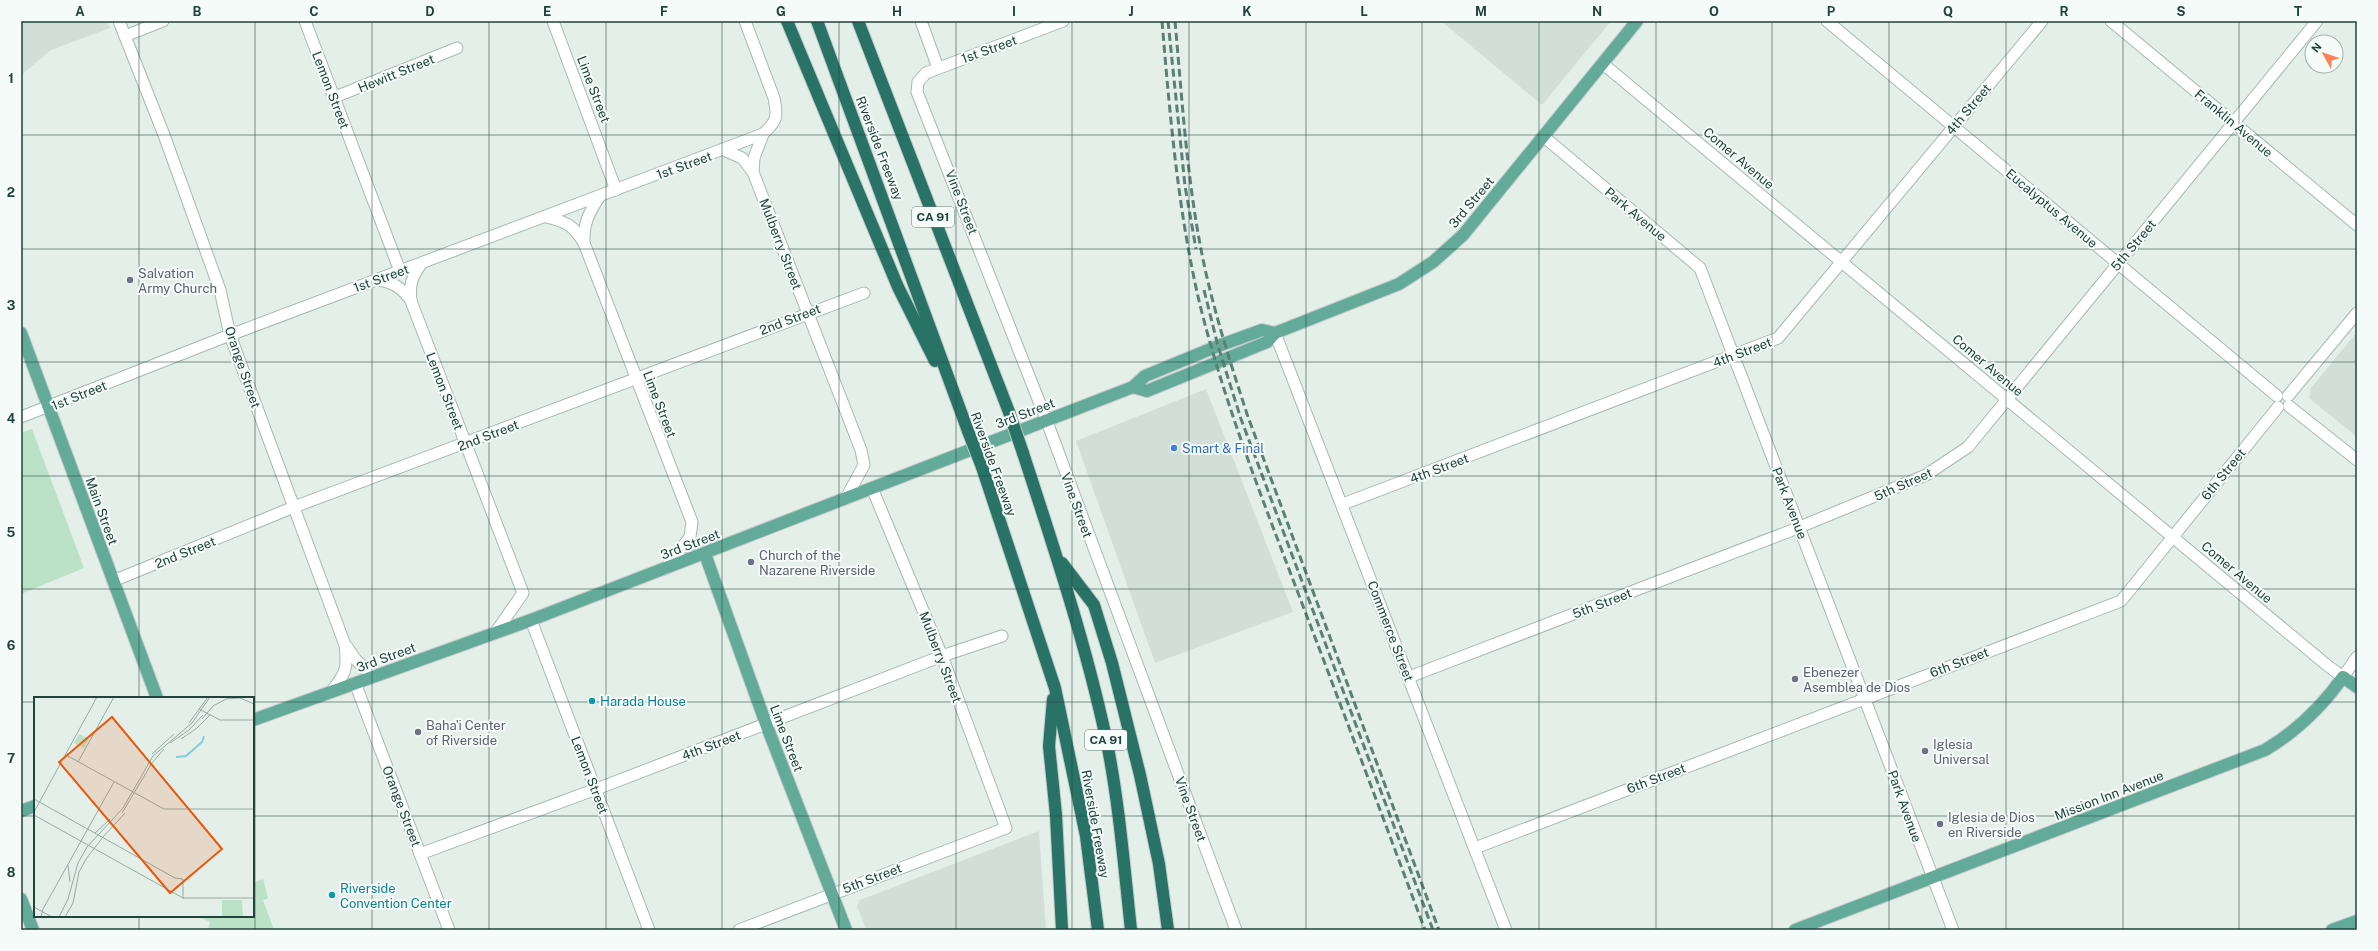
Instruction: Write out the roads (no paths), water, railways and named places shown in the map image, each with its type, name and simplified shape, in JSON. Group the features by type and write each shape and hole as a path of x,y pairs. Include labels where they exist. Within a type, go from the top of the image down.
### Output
{"highway":[{"path":"787,21 898,286 959,408"},
{"name":"Riverside Freeway","path":"817,21 891,217 959,408 982,467 1055,688 1086,836 1098,930"},
{"name":"Riverside Freeway","path":"858,21 1008,412 1057,556 1080,630 1106,739 1123,851 1131,930"},
{"path":"1057,556 1094,605 1112,663 1140,775 1159,864 1168,930"},
{"path":"1055,688 1049,746 1056,815 1062,930"}],"main road":[{"name":"3rd Street","path":"254,720 532,620 704,554 1046,419 1133,387 1145,376 1218,346 1262,330 1275,333 1399,284 1432,262 1463,235 1636,21"},
{"name":"Main Street","path":"21,333 157,697"},
{"name":"Lime Street","path":"704,554 766,724 846,930"},
{"name":"Comer Avenue","path":"2343,677 2357,687"},
{"name":"Mission Inn Avenue","path":"1795,930 2265,750 2284,739 2311,716 2343,677"},
{"path":"21,811 34,806"},
{"path":"21,899 33,930"},
{"path":"2332,930 2357,921"}],"street":[{"name":"Orange Street","path":"119,21 164,135 220,290 230,335 345,645 348,664 346,670 331,692"},
{"path":"125,36 163,21"},
{"name":"Lemon Street","path":"305,21 400,271"},
{"name":"Lime Street","path":"553,21 616,190"},
{"path":"745,21 774,98 777,110 775,123 763,134 754,158 753,172"},
{"path":"921,21 938,68"},
{"name":"1st Street","path":"918,82 926,73 1063,21"},
{"name":"Eucalyptus Avenue","path":"1827,21 2283,401 2357,460"},
{"name":"4th Street","path":"1343,504 1778,338 2042,21"},
{"name":"Franklin Avenue","path":"2111,21 2357,225"},
{"name":"5th Street","path":"1409,677 1799,527 1926,475 1968,447 2118,263 2235,123 2317,21"},
{"name":"Hewitt Street","path":"335,97 457,48"},
{"name":"Comer Avenue","path":"1602,63 2008,399 2172,537 2343,677"},
{"name":"Vine Street","path":"918,82 917,92 1046,419 1236,930"},
{"name":"1st Street","path":"21,418 230,335 724,150 763,134"},
{"name":"Park Avenue","path":"1543,136 1700,268 1953,930"},
{"path":"724,150 742,158 753,172"},
{"name":"Mulberry Street","path":"753,172 861,450 864,464 846,498"},
{"path":"584,243 584,229 590,211 600,196"},
{"path":"546,217 564,221 576,230 584,243"},
{"name":"Lime Street","path":"584,243 692,522 690,537 665,569"},
{"path":"411,301 410,287 412,276 423,262"},
{"path":"376,280 390,282 401,288 411,301"},
{"name":"2nd Street","path":"113,581 294,507 636,379 807,312 864,293"},
{"name":"Lemon Street","path":"411,301 523,593 496,632"},
{"name":"6th Street","path":"1475,848 2121,601 2283,401 2357,313"},
{"name":"Commerce Street","path":"1275,333 1343,504 1506,930"},
{"name":"Mulberry Street","path":"872,488 942,656 1006,828"},
{"name":"Lemon Street","path":"532,620 649,930"},
{"name":"4th Street","path":"420,854 596,790 942,656 1002,636"},
{"name":"Orange Street","path":"345,645 356,660 373,676"},
{"name":"Mission Inn Avenue","path":"2343,677 2357,657"},
{"name":"Orange Street","path":"355,683 449,930"},
{"name":"5th Street","path":"739,930 831,893 1006,828"}],"railway":[{"path":"1162,21 1180,199 1192,270 1200,305 1220,376 1231,412 1256,481 1425,930"},
{"path":"1168,21 1185,186 1196,249"},
{"path":"1175,21 1191,188 1202,254 1222,336 1248,417 1439,930"},
{"path":"1204,290 1218,346 1241,419 1433,930"}],"place":[{"name":"Salvation Army Church","path":"130,280"},
{"name":"Smart & Final","path":"1174,448"},
{"name":"Church of the Nazarene Riverside","path":"751,562"},
{"name":"Ebenezer Asemblea de Dios","path":"1795,679"},
{"name":"Harada House","path":"592,701"},
{"name":"Baha'i Center of Riverside","path":"418,732"},
{"name":"Iglesia Universal","path":"1925,751"},
{"name":"Iglesia de Dios en Riverside","path":"1940,824"},
{"name":"Riverside Convention Center","path":"332,895"}]}
